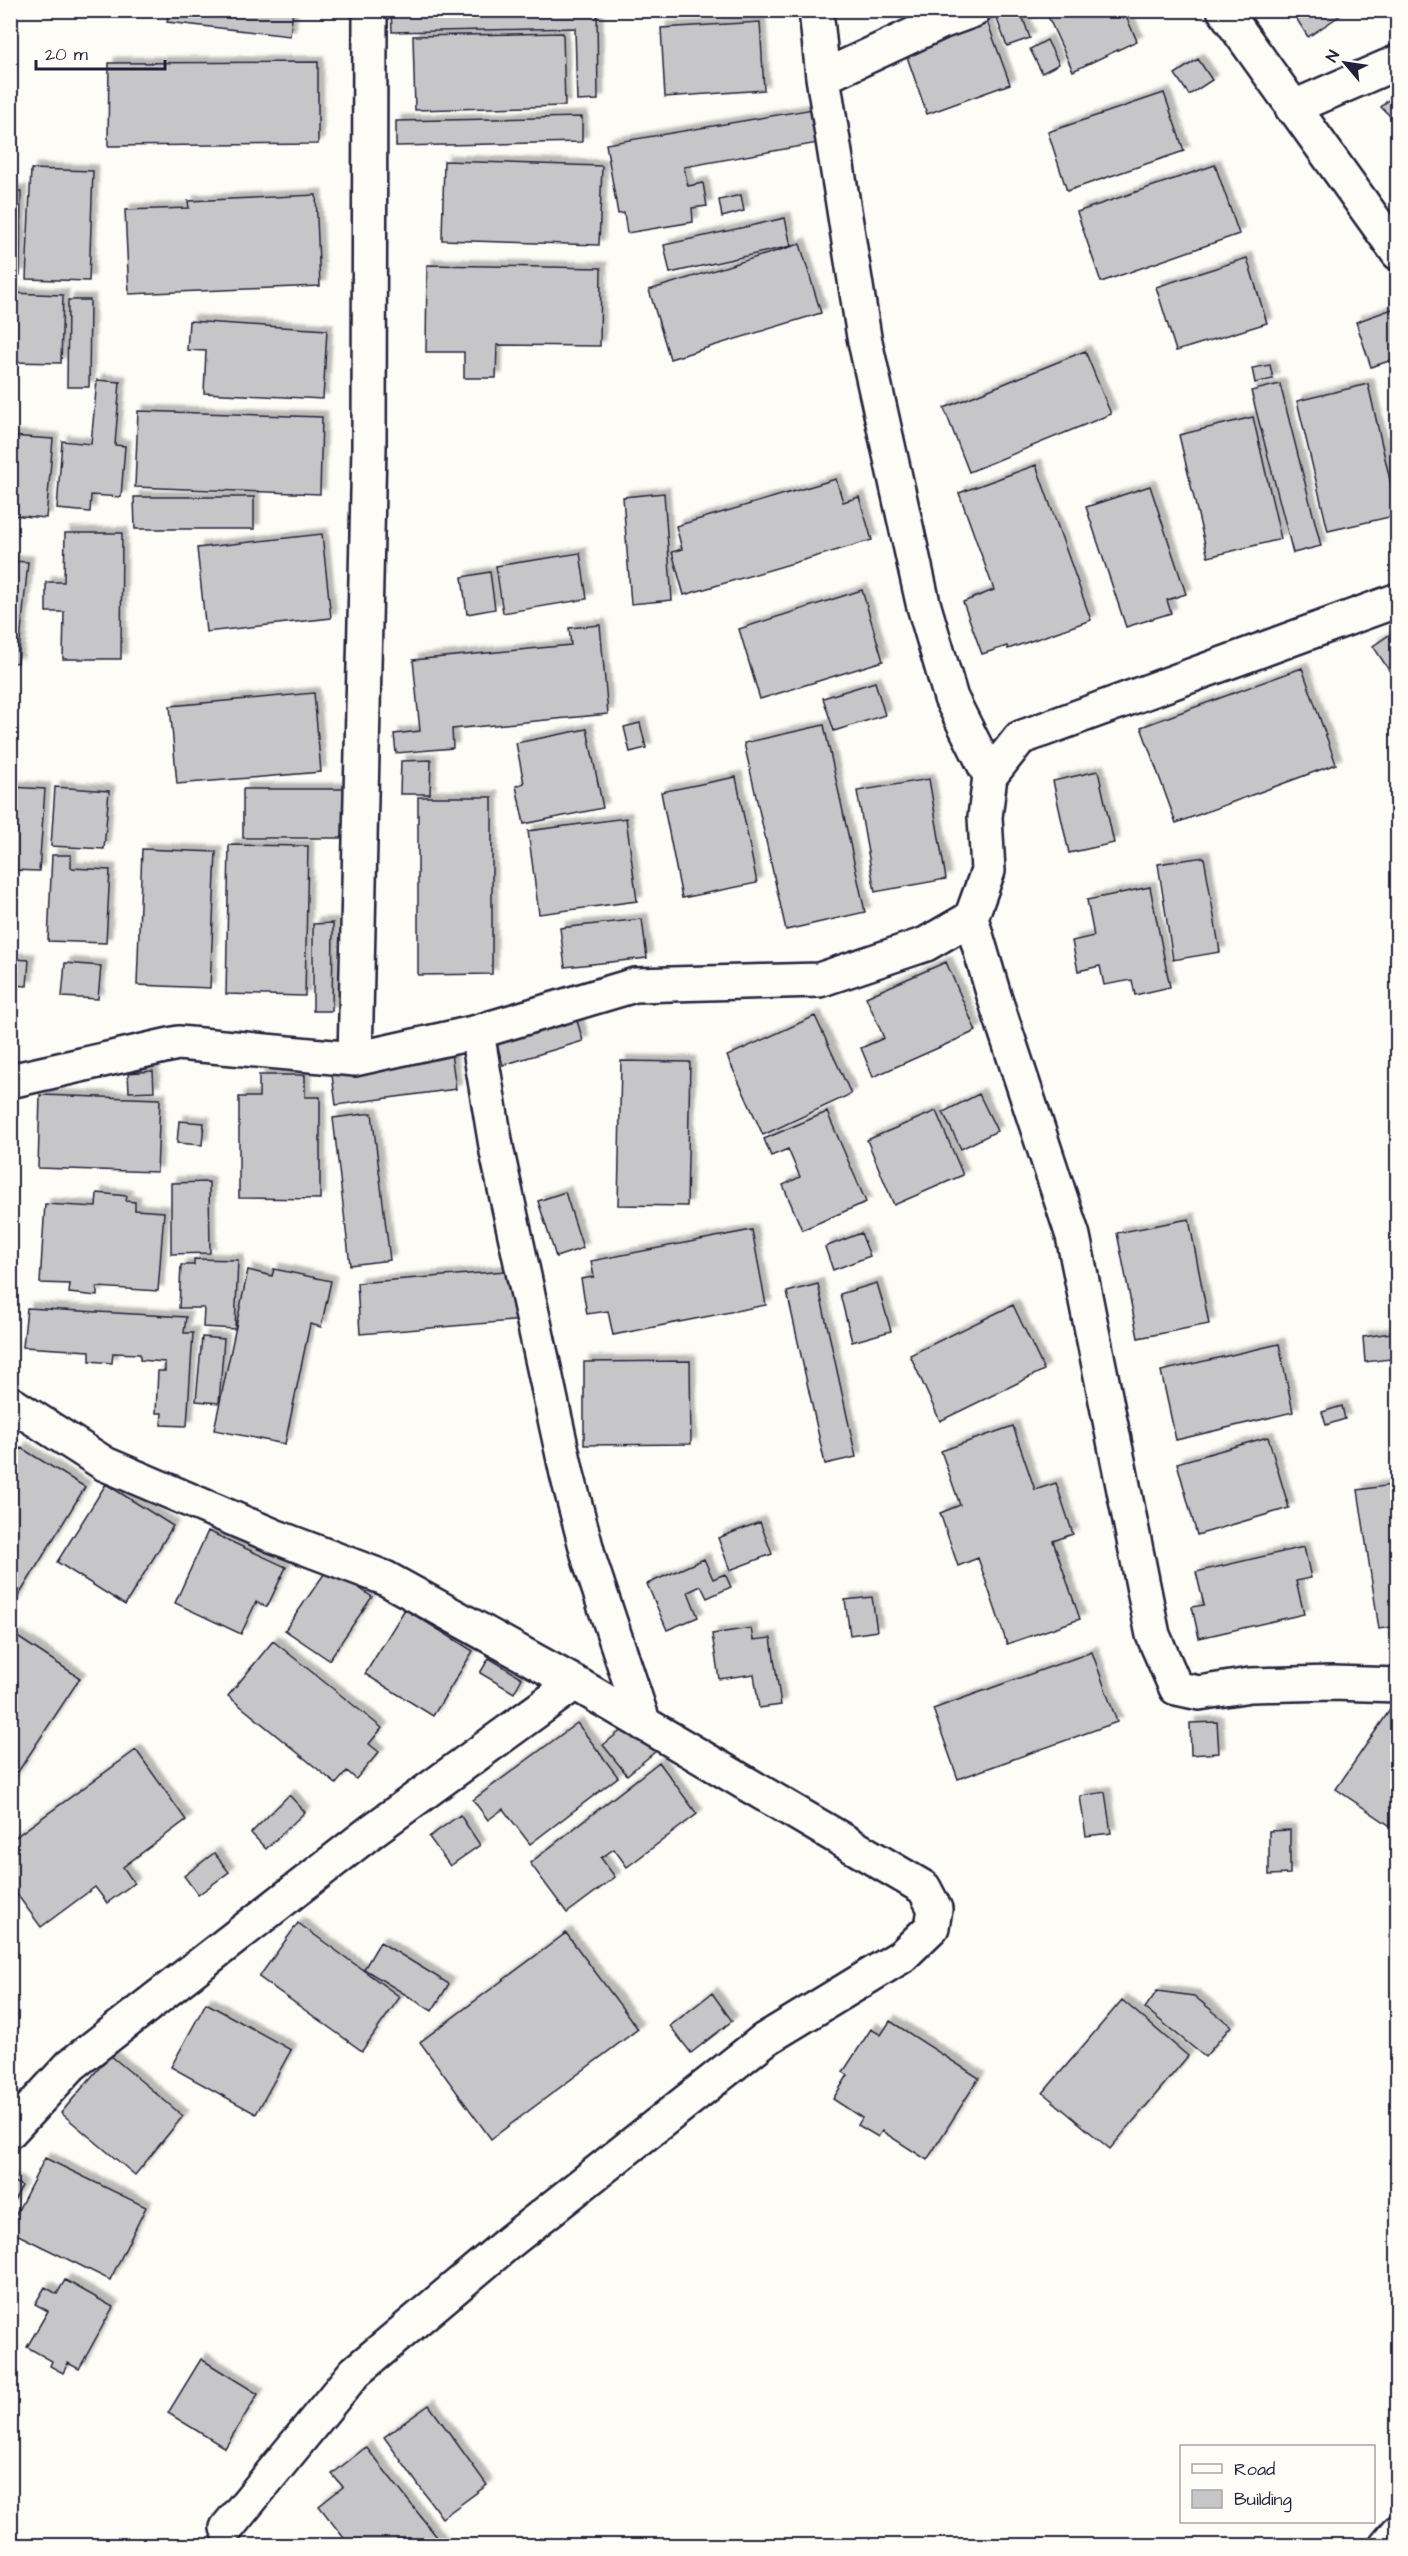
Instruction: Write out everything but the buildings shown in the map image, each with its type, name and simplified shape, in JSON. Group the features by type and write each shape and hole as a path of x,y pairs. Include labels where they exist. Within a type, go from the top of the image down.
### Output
{"street":[{"path":"355,1059 368,459 370,10"},
{"path":"816,10 824,77 864,337 923,603 951,698 990,776"},
{"path":"824,77 941,22 974,10"},
{"path":"1224,10 1398,253"},
{"path":"1292,108 1398,63"},
{"path":"1398,600 1020,738 990,776 985,817 988,871 971,918 995,999 1073,1236 1153,1635 1176,1688 1199,1693 1250,1685 1333,1683 1398,1685"},
{"path":"10,1081 178,1043 355,1059 477,1032 635,985 819,980 926,944 971,918"},
{"path":"477,1032 497,1152 567,1474 590,1562 644,1724"},
{"path":"10,1403 105,1464 274,1536 385,1578 575,1683 924,1888 935,1909 932,1927 902,1956 764,2040 508,2243 355,2372 227,2528"},
{"path":"10,2131 71,2065 373,1830 575,1683"},
{"path":"1386,2546 1398,2532"}]}
